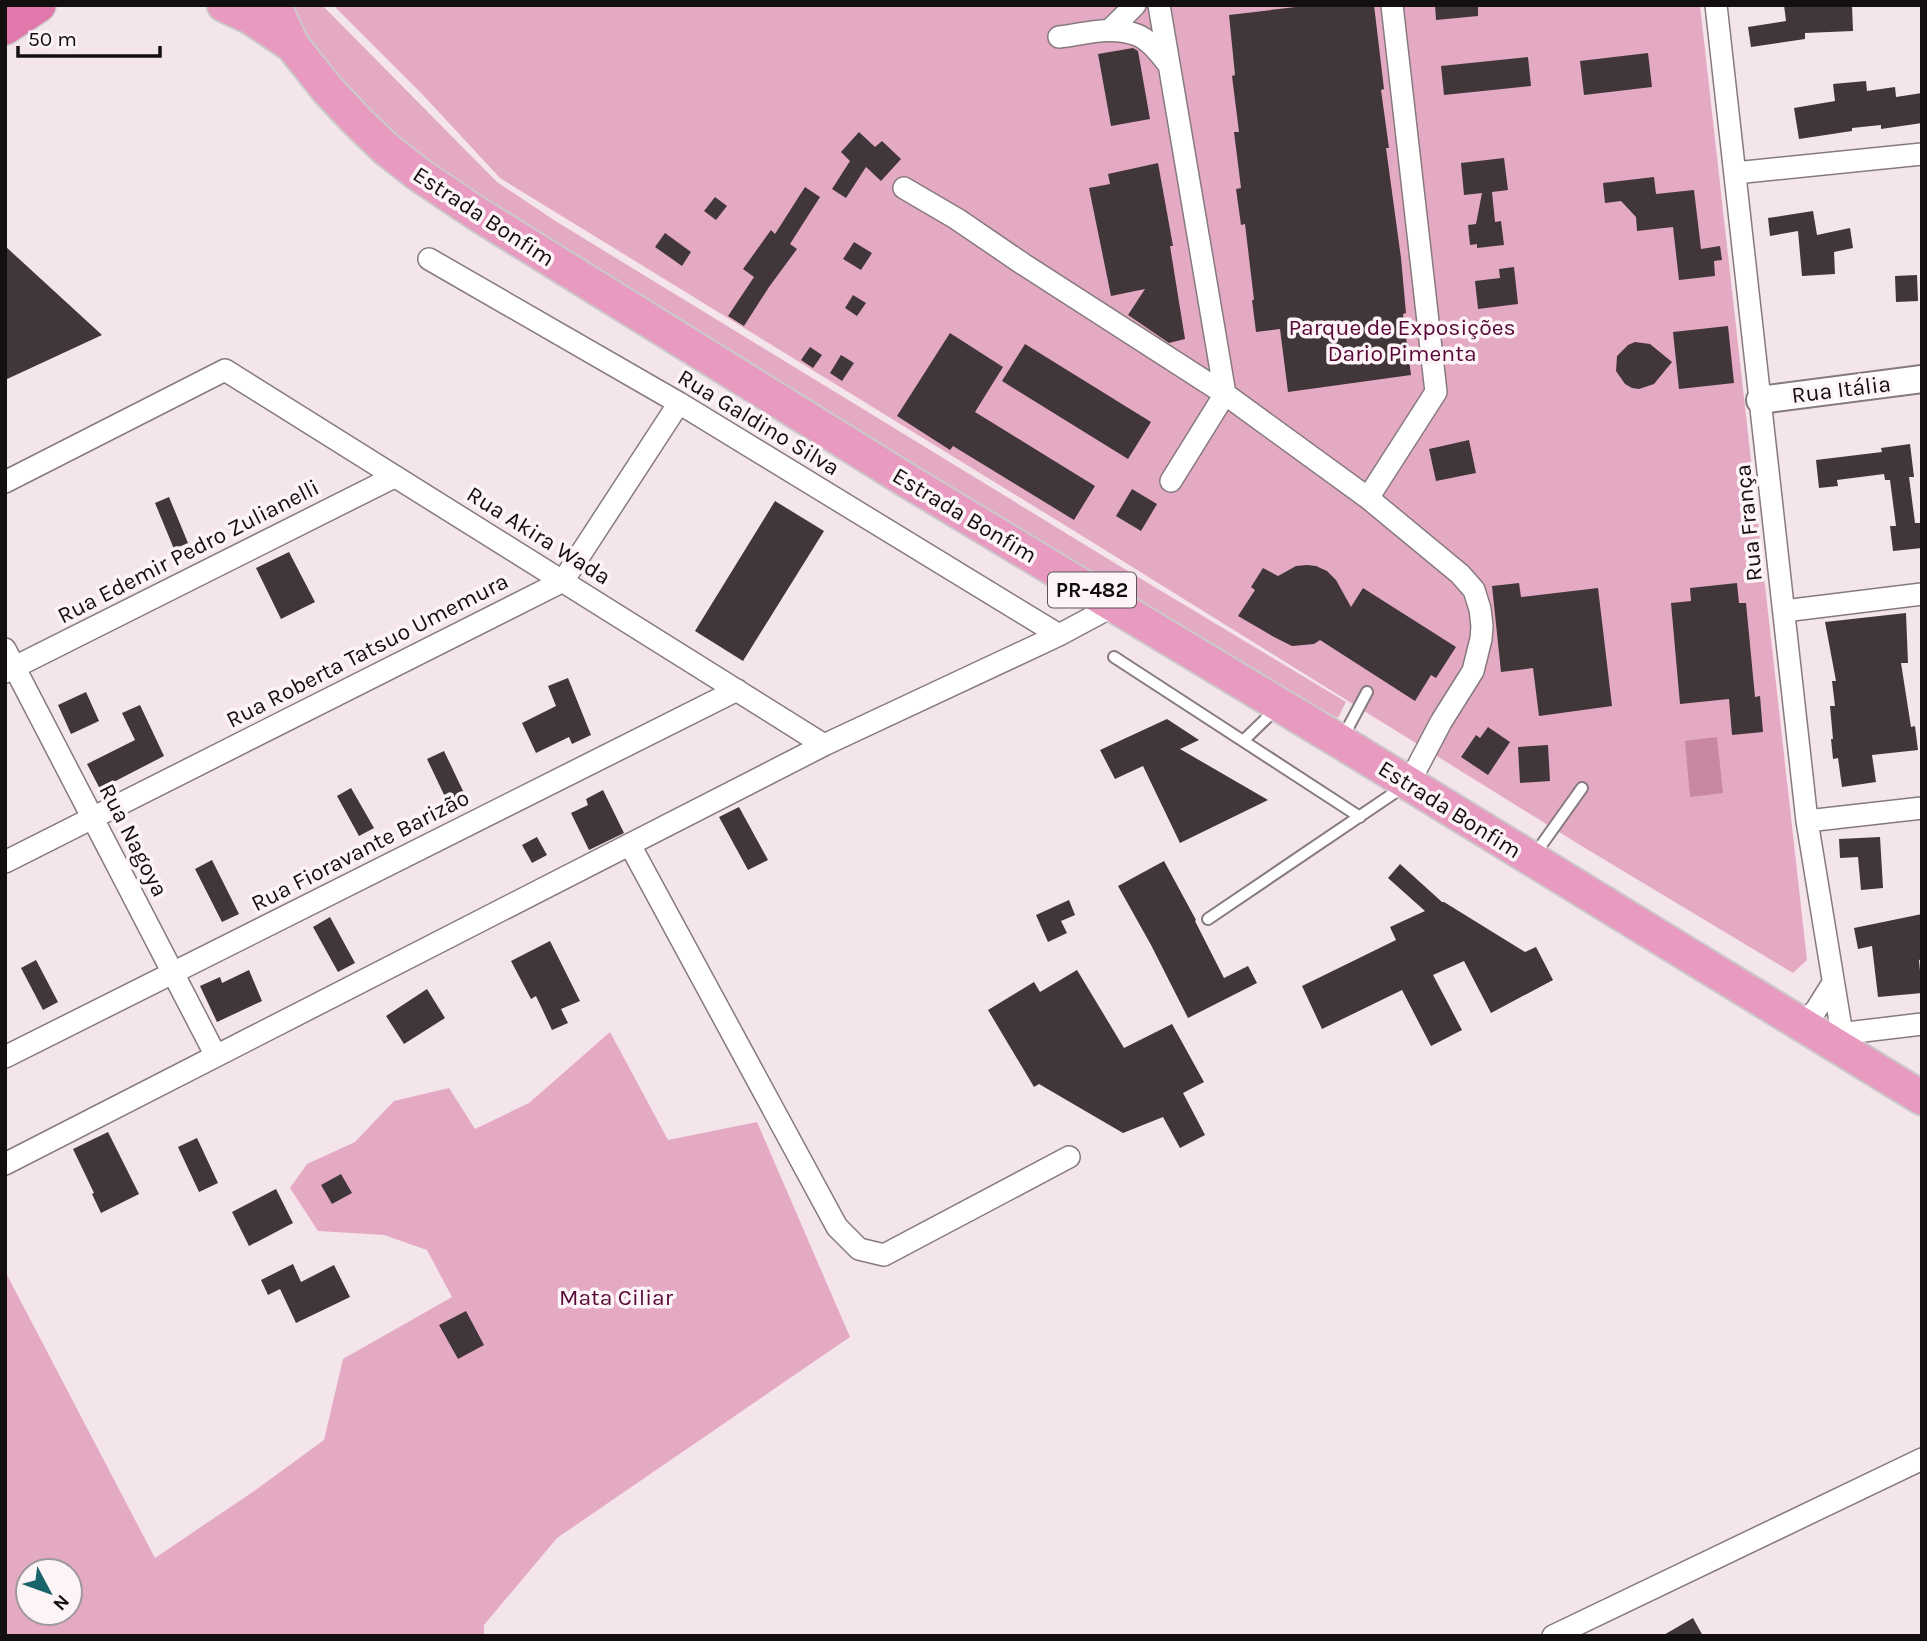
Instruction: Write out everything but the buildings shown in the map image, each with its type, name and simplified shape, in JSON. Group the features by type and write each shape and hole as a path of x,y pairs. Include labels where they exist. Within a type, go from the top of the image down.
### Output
{"highway":[{"path":"5,16 18,5"},
{"path":"5,27 38,5"}],"main road":[{"name":"Estrada Bonfim","path":"224,5 250,17 292,45"},
{"name":"Estrada Bonfim","path":"274,5 292,45 327,89 385,148 438,188 906,480 1409,783 1531,860 1822,1031 1922,1098"}],"street":[{"path":"1110,30 1135,5"},
{"path":"1158,5 1225,394 1171,481"},
{"path":"1368,498 1436,392 1392,5"},
{"name":"Rua França","path":"1716,5 1807,821 1833,983 1822,1031"},
{"path":"1059,37 1110,30 1137,35 1155,47 1169,65"},
{"path":"1735,173 1922,154"},
{"path":"904,188 957,219 1225,394 1368,498 1460,574 1474,590 1480,608 1481,639 1473,671 1441,722 1409,783"},
{"name":"Rua Galdino Silva","path":"429,258 679,403 1059,635"},
{"name":"Rua Akira Wada","path":"5,482 225,370 824,745"},
{"name":"Rua Itália","path":"1760,400 1922,379"},
{"path":"563,581 679,403"},
{"name":"Rua Edemir Pedro Zulianelli","path":"8,663 394,477"},
{"name":"Rua Roberta Tatsuo Umemura","path":"5,862 563,581"},
{"path":"1784,611 1922,594"},
{"path":"5,1164 824,745 1059,635 1115,605"},
{"name":"Rua Nagoya","path":"8,663 93,818 216,1056"},
{"name":"Rua Fioravante Barizão","path":"5,1057 737,690"},
{"path":"1807,821 1922,808"},
{"path":"630,845 837,1227 859,1250 884,1255 1069,1157"},
{"path":"1833,983 1816,1010 1822,1031 1922,1024"},
{"path":"1553,1636 1922,1459"}],"lane":[{"path":"1114,657 1360,817"},
{"path":"1341,742 1367,692"},
{"path":"1243,741 1280,705"},
{"path":"1208,919 1409,783"},
{"path":"1531,860 1582,788"}],"green space":[{"path":"282,5 322,5 497,182 557,222 1346,702 1338,718 1309,703 1303,705 528,236 366,116"},
{"name":"Parque de Exposições Dario Pimenta","path":"333,5 1700,5 1807,960 1793,973 1580,845 500,178 421,93"},
{"name":"Mata Ciliar","path":"610,1032 668,1140 757,1122 850,1337 557,1538 484,1625 484,1636 5,1636 5,1276 7,1275 155,1558 324,1440 343,1359 452,1297 427,1250 384,1235 318,1231 290,1188 307,1164 355,1142 394,1101 449,1088 475,1129 529,1103"}],"shaded area":[{"path":"1717,737 1723,793 1690,797 1685,741"}]}
